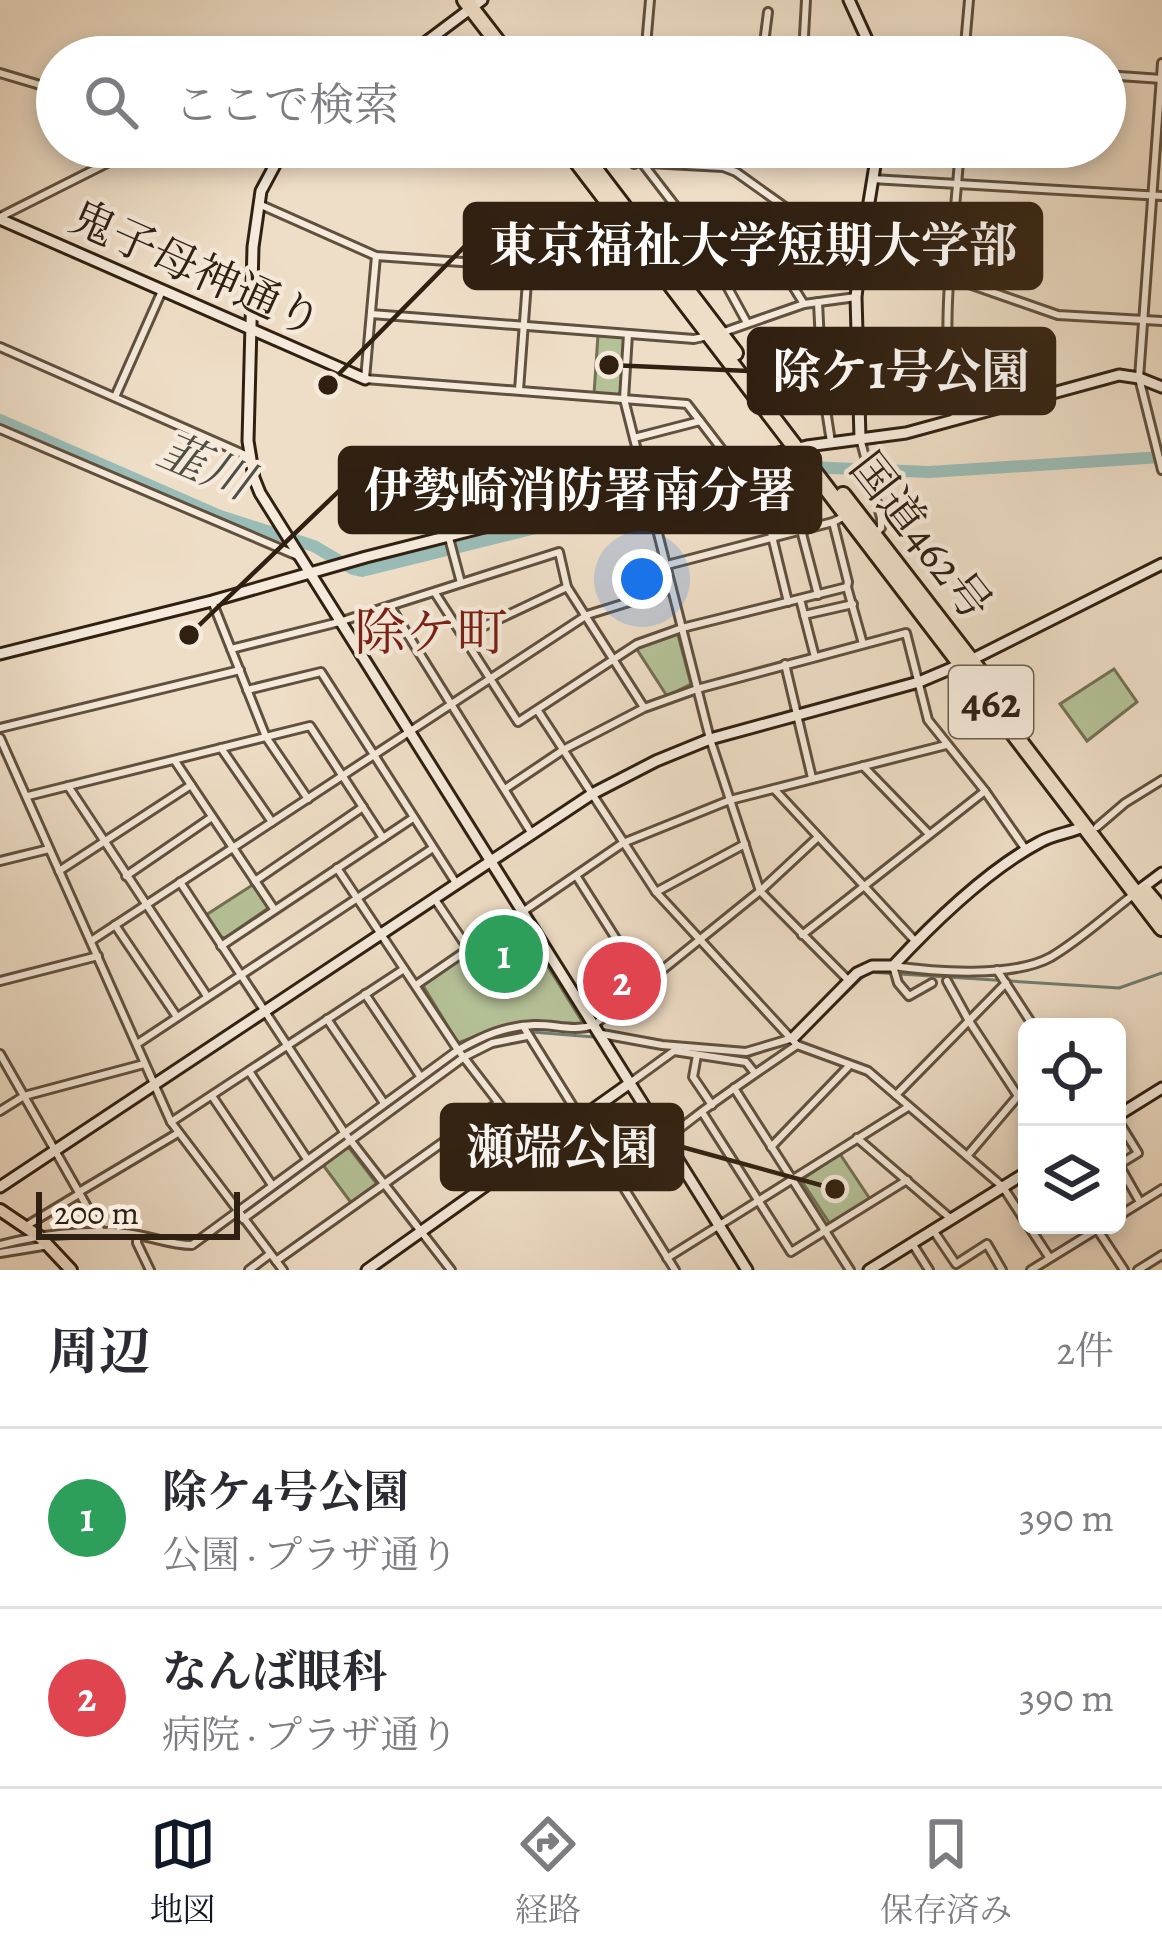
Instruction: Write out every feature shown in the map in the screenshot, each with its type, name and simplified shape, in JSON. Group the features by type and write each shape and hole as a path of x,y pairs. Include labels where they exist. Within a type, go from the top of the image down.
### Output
{"highway":[{"path":"453,0 470,6 493,36"},
{"path":"470,6 486,36"},
{"name":"国道462号","path":"588,168 665,276 715,334"},
{"name":"国道462号","path":"588,168 813,462 874,534 1139,890 1162,928"},
{"name":"国道462号","path":"813,462 840,518 966,662"},
{"name":"国道462号","path":"1139,890 1160,907"}],"main road":[{"path":"0,1210 45,1241 71,1270"}],"street":[{"path":"647,36 650,0"},
{"path":"804,36 806,0"},
{"path":"849,0 865,36"},
{"path":"966,36 969,0"},
{"path":"432,36 470,6"},
{"path":"765,36 768,12"},
{"path":"1161,467 1139,378 1157,196 1162,62"},
{"path":"0,73 36,84"},
{"path":"1126,76 1161,79"},
{"path":"0,218 98,168"},
{"path":"274,168 257,203 253,247 250,458 260,494 747,1270"},
{"path":"642,168 704,242 747,322"},
{"path":"726,168 820,232 949,278 1058,315 1162,321"},
{"path":"874,168 856,297 860,438 881,518 874,534"},
{"path":"956,420 950,393 949,278 958,168"},
{"path":"872,179 1157,196"},
{"path":"257,203 376,256 665,276"},
{"name":"鬼子母神通り","path":"0,218 365,379"},
{"path":"725,281 778,262 820,232"},
{"path":"376,256 365,379 687,404 733,464"},
{"path":"778,262 804,304"},
{"path":"519,391 528,268"},
{"path":"115,397 162,291"},
{"path":"371,314 694,339 804,304 856,297"},
{"path":"818,302 831,442"},
{"path":"628,334 624,399 710,740 760,891 849,981"},
{"path":"0,347 250,458"},
{"path":"0,654 733,464 813,462 831,442 906,433 1119,375 1162,387"},
{"path":"634,438 700,421"},
{"path":"0,428 298,556"},
{"path":"651,507 754,482 760,487 788,602"},
{"path":"667,565 840,518 847,587 863,644"},
{"path":"801,530 818,595"},
{"path":"449,538 461,583"},
{"path":"231,649 338,622 559,553 567,587 644,708"},
{"path":"0,1187 592,794 710,740 919,682 1162,564"},
{"path":"463,636 567,587"},
{"path":"435,593 518,722 638,644 682,628 847,587"},
{"path":"91,941 586,615 671,589"},
{"path":"800,599 815,657"},
{"path":"212,601 266,737 308,799"},
{"path":"804,615 853,604"},
{"path":"390,606 532,834"},
{"path":"505,789 563,750 644,708 697,689 906,633 928,720 1026,850"},
{"path":"785,664 812,779"},
{"path":"0,728 239,670"},
{"path":"247,690 322,672 456,883"},
{"path":"538,710 656,892 795,1041 868,1071 1003,1187 1018,1210"},
{"path":"28,796 310,726 383,838"},
{"path":"0,738 171,1123 283,1270"},
{"path":"416,985 623,843 730,800 946,745"},
{"path":"221,748 272,822"},
{"path":"175,760 274,909"},
{"path":"863,766 929,834"},
{"path":"893,966 936,921 1026,850 1044,839 1091,826 1162,780"},
{"path":"59,871 191,784"},
{"path":"68,786 208,996"},
{"path":"774,789 916,942"},
{"path":"802,935 985,791"},
{"path":"255,880 363,808"},
{"path":"126,876 212,818"},
{"path":"221,946 413,818"},
{"path":"596,1029 817,838"},
{"path":"656,892 745,844"},
{"path":"137,1044 433,848"},
{"path":"0,861 49,849"},
{"path":"337,868 461,1053 536,1150"},
{"path":"618,1182 795,1041 849,981 872,966 997,970 1048,959 1162,872"},
{"path":"577,877 644,983"},
{"path":"180,883 344,1132 451,1270"},
{"path":"434,898 469,950"},
{"path":"115,925 177,1017"},
{"path":"0,980 98,956"},
{"path":"893,966 909,996 932,983"},
{"path":"171,1123 404,969"},
{"path":"997,970 1028,1018"},
{"path":"946,981 1018,1096 967,1156"},
{"path":"896,1095 1006,982"},
{"path":"365,994 420,1076"},
{"path":"327,1019 384,1102"},
{"path":"523,1026 675,1270"},
{"path":"0,1249 102,1233 192,1245 420,1076 502,1029 596,1029 662,1045 746,1052 795,1041"},
{"path":"243,1219 461,1053 527,1036"},
{"path":"367,1270 674,1052 746,1062 755,1074"},
{"path":"0,1054 102,1233"},
{"path":"697,1055 693,1077 712,1105"},
{"path":"0,1111 23,1096 144,1064"},
{"path":"772,1147 849,1066"},
{"path":"249,1071 307,1160"},
{"path":"734,1088 850,1270"},
{"path":"1126,1112 1162,1088"},
{"path":"212,1096 272,1185"},
{"path":"249,1270 385,1184 498,1103"},
{"path":"668,1258 909,1106"},
{"path":"702,1112 791,1252 907,1180"},
{"path":"26,1226 178,1133"},
{"path":"1126,1133 1138,1153 1126,1161"},
{"path":"857,1138 952,1219"},
{"path":"869,1270 1018,1178"},
{"path":"1126,1179 1140,1202"},
{"path":"1126,1211 1162,1189"},
{"path":"934,1230 956,1264 987,1244 1003,1270"},
{"path":"1033,1234 1049,1258"},
{"path":"1031,1270 1089,1234"},
{"path":"1105,1234 1124,1270"},
{"path":"136,1235 150,1270"},
{"path":"912,1243 929,1270"},
{"path":"1138,1270 1162,1255"}],"green space":[{"path":"598,335 624,339 618,395 594,394"},
{"path":"675,634 691,684 667,696 636,648"},
{"path":"1114,669 1137,702 1087,741 1060,704"},
{"path":"254,884 267,909 221,937 206,915"},
{"path":"517,922 583,1023 502,1026 458,1043 422,984"},
{"path":"346,1148 377,1184 352,1204 323,1165"},
{"path":"840,1154 870,1199 830,1224 801,1180"}],"waterway":[{"name":"韮川","path":"0,420 220,516 314,546 362,571 782,466 929,472 1162,457"},
{"path":"798,1039 868,972 1119,988 1162,973"},
{"path":"532,1032 594,1037"},
{"path":"356,1130 456,1056 522,1033"},
{"path":"604,1038 624,1041"},
{"path":"705,1053 750,1056 788,1042"},
{"path":"244,1212 341,1141"},
{"path":"141,1240 193,1246 237,1217"},
{"path":"51,1240 103,1236"},
{"path":"109,1236 132,1238"},
{"path":"0,1250 35,1242"}],"place":[{"name":"除ケ1号公園","path":"609,365"},
{"name":"東京福祉大学短期大学部","path":"328,385"},
{"name":"伊勢崎消防署南分署","path":"189,635"},
{"name":"除ケ4号公園","path":"504,954"},
{"name":"なんば眼科","path":"622,981"},
{"name":"瀬端公園","path":"835,1189"}],"district":[{"name":"除ケ町","path":"431,633"}]}
